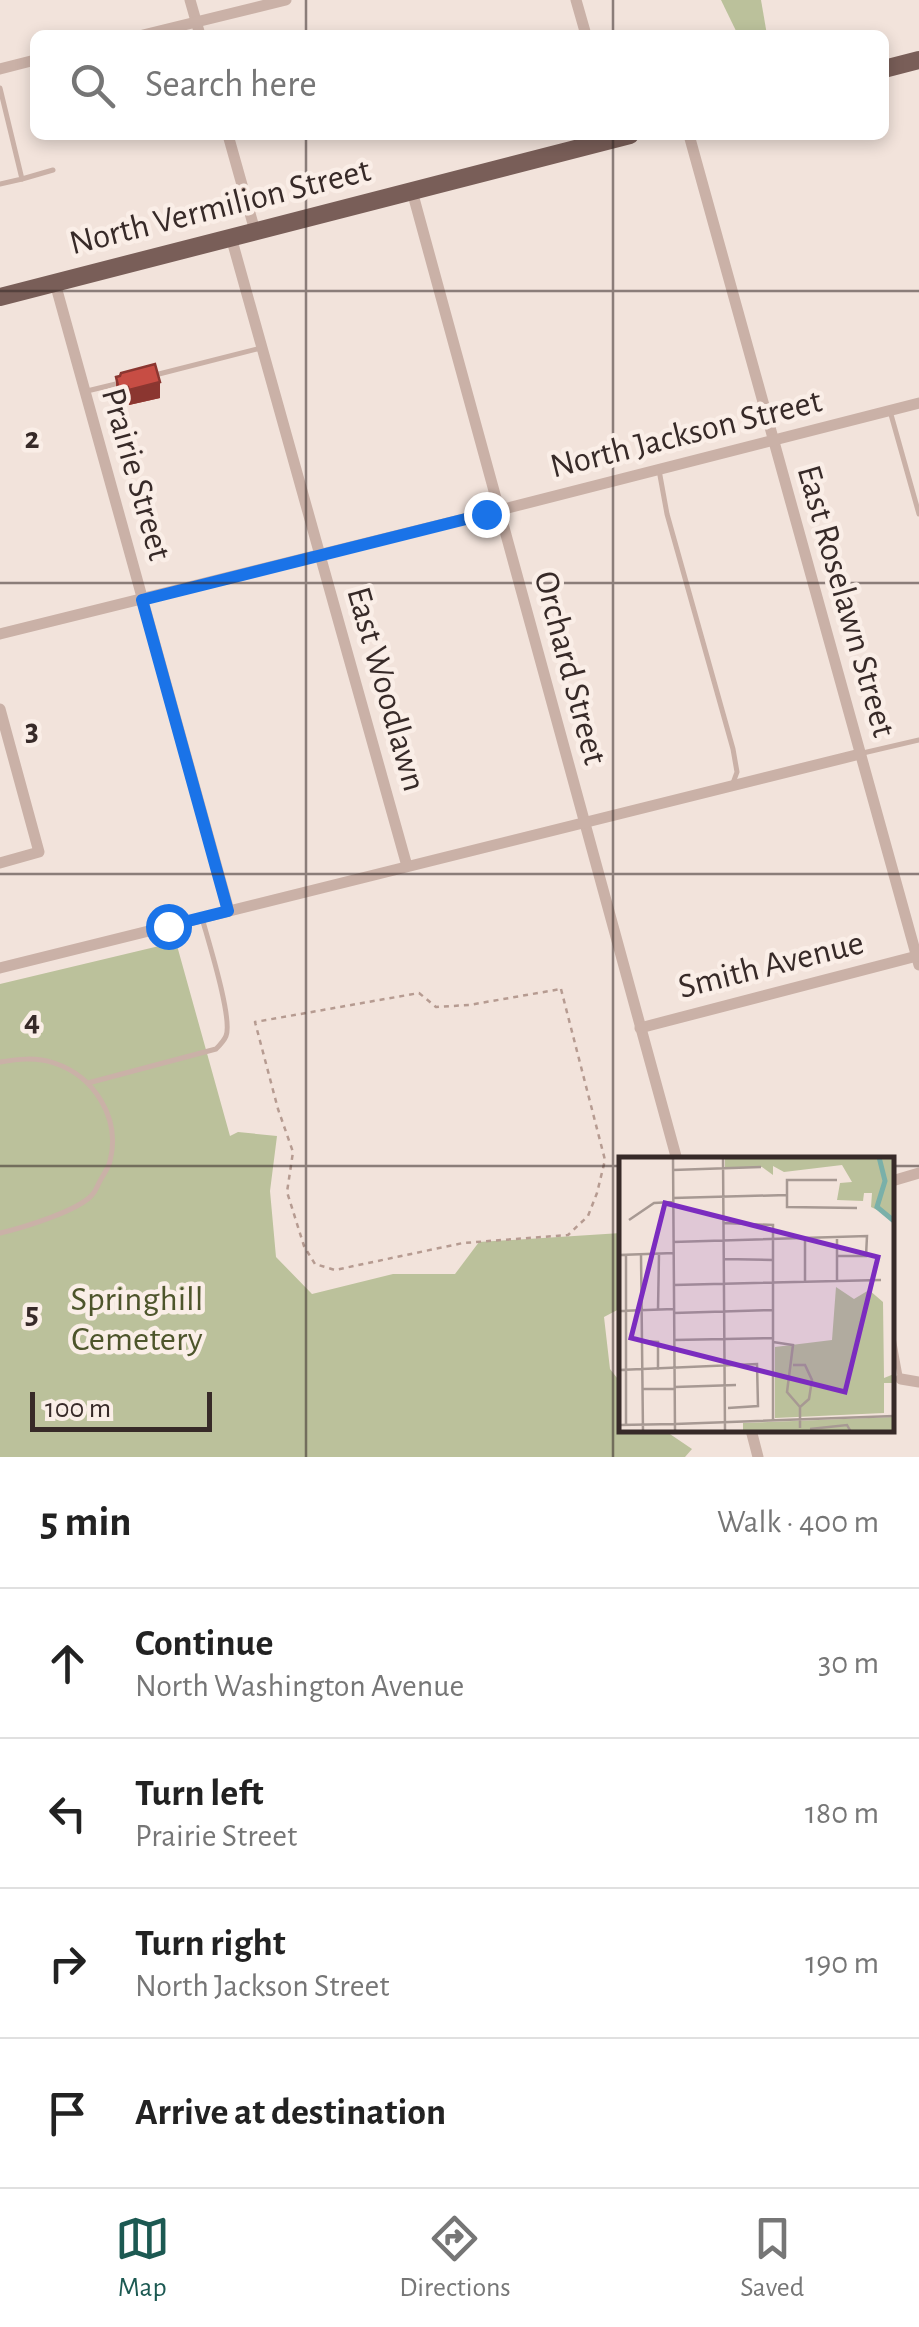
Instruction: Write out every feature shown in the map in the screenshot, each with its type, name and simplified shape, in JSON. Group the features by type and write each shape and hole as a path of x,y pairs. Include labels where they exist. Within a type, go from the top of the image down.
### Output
{"main road":[{"path":"889,68 919,60"},
{"name":"North Vermilion Street","path":"0,297 604,140"}],"street":[{"path":"190,0 198,29 286,0"},
{"path":"576,0 585,30"},
{"path":"0,69 30,61"},
{"path":"229,140 255,232"},
{"name":"East Roselawn Street","path":"690,140 918,961"},
{"name":"Orchard Street","path":"412,191 677,1157"},
{"name":"East Woodlawn","path":"231,237 408,866"},
{"name":"Prairie Street","path":"55,283 228,911"},
{"name":"North Jackson Street","path":"0,634 919,403"},
{"path":"0,709 39,852 0,862"},
{"path":"0,968 860,754"},
{"name":"Smith Avenue","path":"640,1028 918,961"},
{"path":"894,1180 919,1174"},
{"path":"901,1379 919,1382"},
{"path":"752,1432 758,1457"}],"lane":[{"path":"0,88 22,178"},
{"path":"0,184 53,170"},
{"path":"150,376 262,348"},
{"path":"84,392 132,381"},
{"path":"890,410 919,514"},
{"path":"659,469 667,514 733,749 737,772 732,786"},
{"path":"860,754 919,740"},
{"path":"88,1083 216,1049 223,1042 228,1033 226,1014 202,918"},
{"path":"0,1062 49,1061 88,1083 107,1109 112,1142 110,1162 92,1197 22,1228 0,1233"},
{"path":"894,1342 901,1379"}],"path":[{"path":"561,989 594,1112 605,1160 588,1216 568,1236 464,1243 334,1270 315,1264 304,1246 288,1192 292,1152 255,1022 419,994 436,1007 561,989"}],"green space":[{"path":"721,0 761,0 766,30 736,30"},
{"name":"Springhill Cemetery","path":"176,942 230,1136 238,1132 277,1136 270,1191 276,1257 312,1294 393,1274 455,1274 479,1242 619,1233 619,1309 604,1317 610,1369 619,1380 619,1432 667,1432 692,1449 685,1457 0,1457 0,984"}],"building":[{"path":"155,364 160,382 119,390 116,377 121,373"}],"route":[{"path":"168,926 228,911 142,600 486,514"}]}
